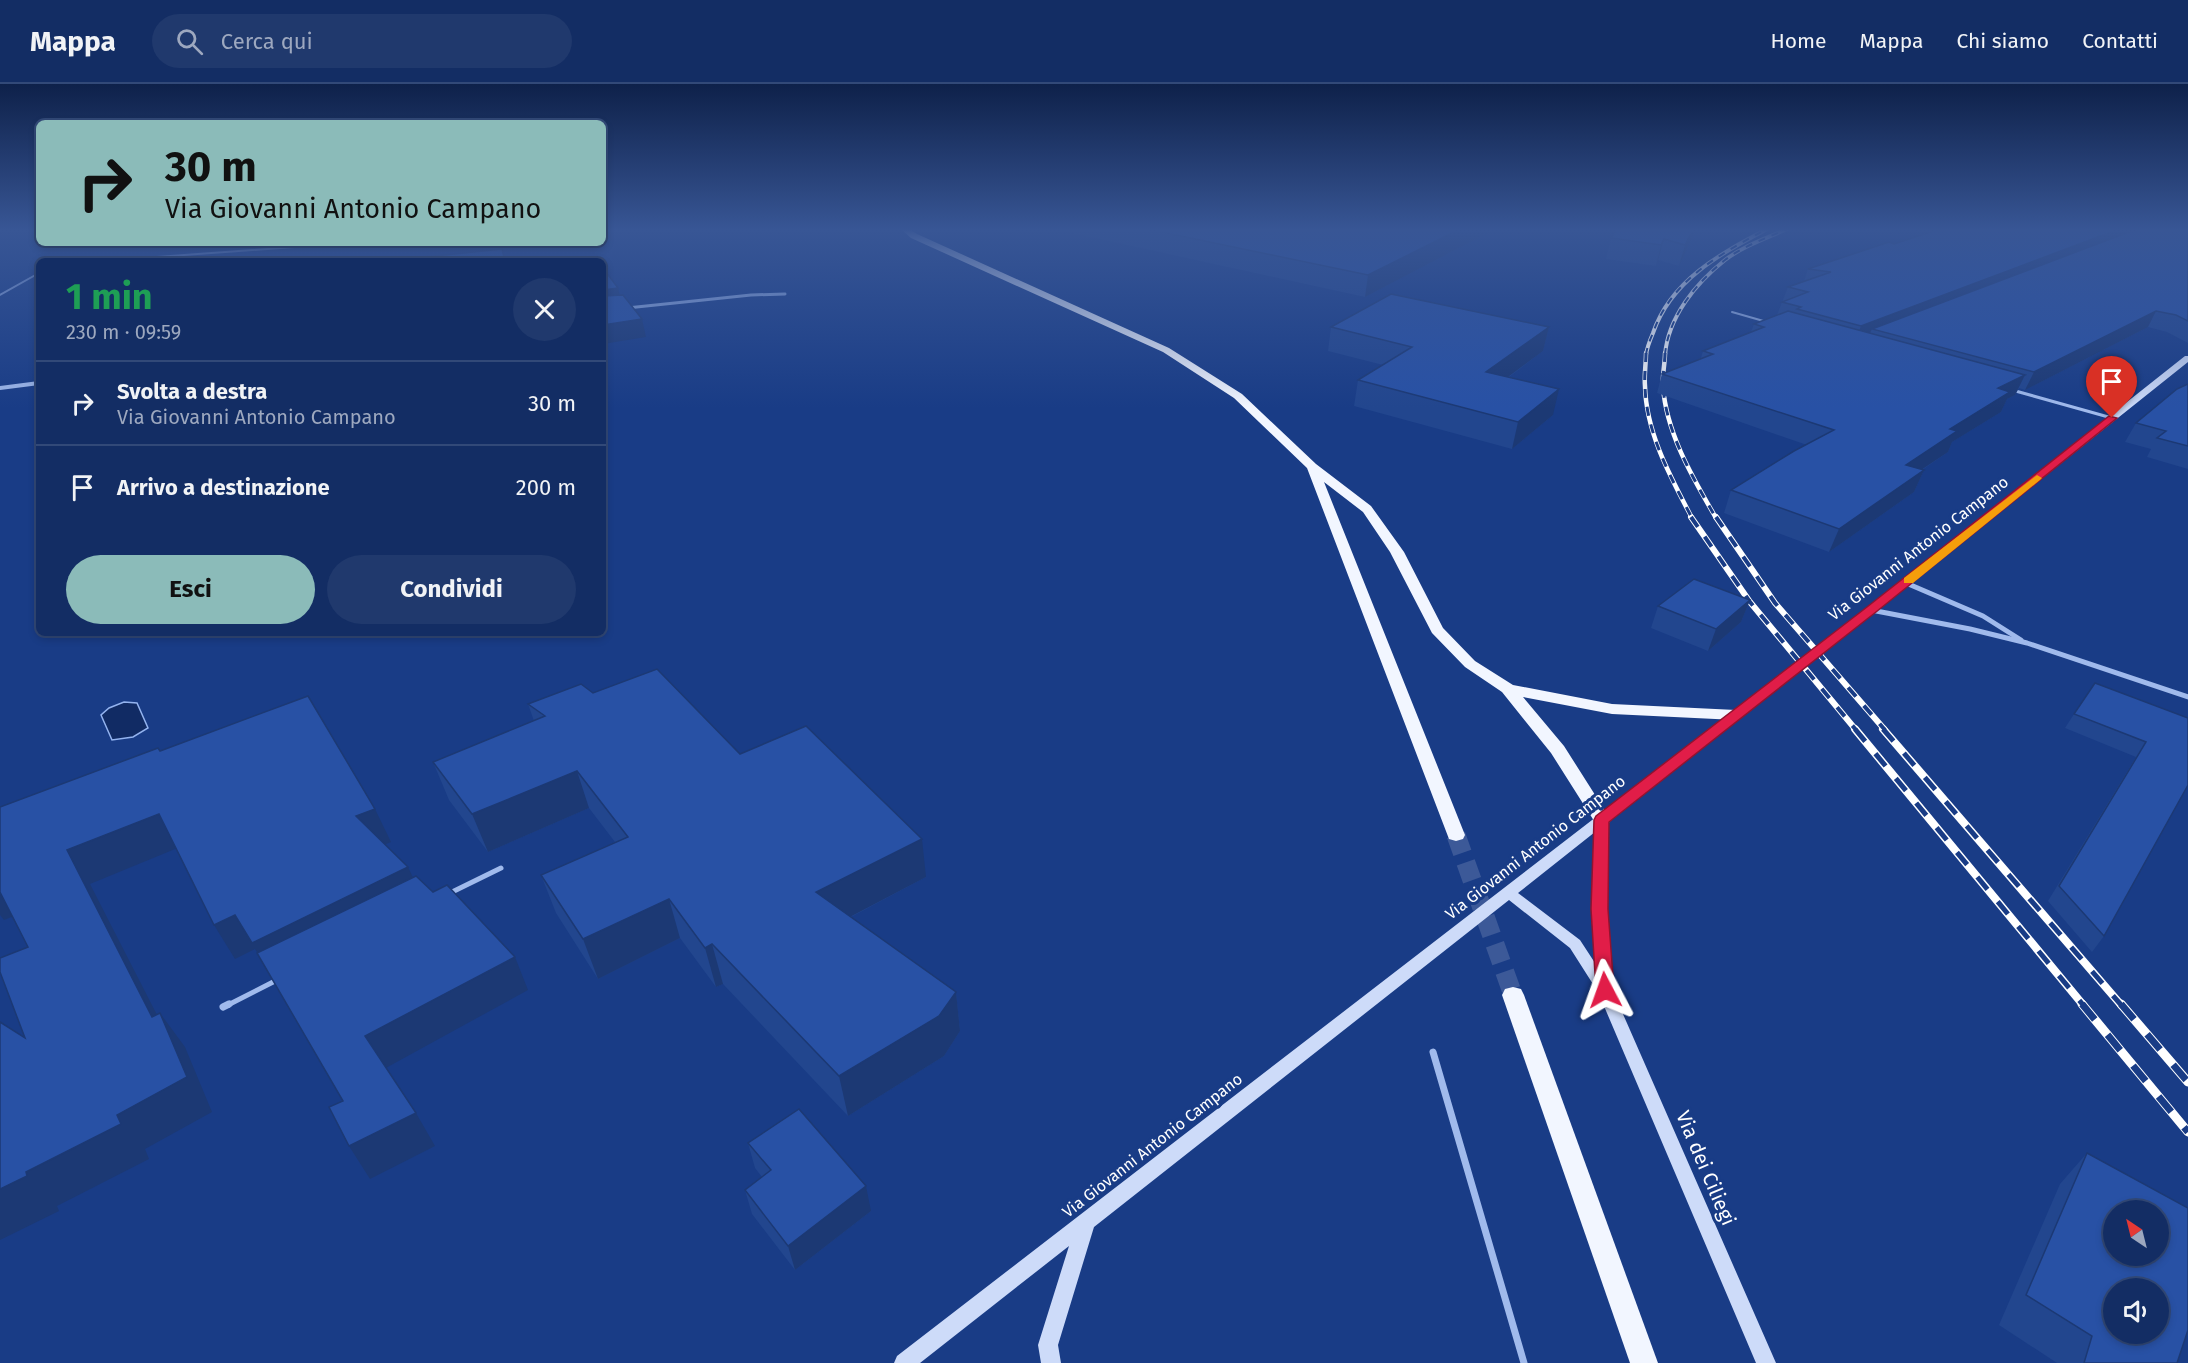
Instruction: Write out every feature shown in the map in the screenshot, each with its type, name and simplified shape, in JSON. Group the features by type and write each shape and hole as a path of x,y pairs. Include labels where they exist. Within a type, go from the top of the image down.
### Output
{"highway":[{"path":"1031,289 1166,350 1238,396 1312,467 1367,509 1397,552 1437,630 1470,664 1508,690 1558,750 1602,820"},
{"path":"1312,467 1456,835"},
{"path":"1508,690 1612,709 1736,715"},
{"path":"1513,995 1644,1363"}],"main road":[{"name":"Via Giovanni Antonio Campano","path":"904,1363 1906,583 2188,358"},
{"name":"Via dei Ciliegi","path":"1602,820 1599,909 1605,990"},
{"name":"Via dei Ciliegi","path":"1508,892 1575,944 1605,990 1766,1363"},
{"path":"1052,1363 1048,1345 1086,1221"}],"street":[{"path":"626,309 751,295 785,294"},
{"path":"0,388 36,383"},
{"path":"1906,583 1983,616 2027,644"},
{"path":"1871,610 1970,629 2027,644 2188,697"}],"lane":[{"path":"1732,312 1777,324"},
{"path":"2012,390 2112,418"},
{"path":"437,900 501,868"},
{"path":"223,1006 287,975"},
{"path":"1432,1052 1524,1363"}],"water":[{"path":"124,702 137,703 148,728 133,737 112,740 101,715 109,708"}],"building":[{"path":"1795,289 1960,289 1861,326 1797,309 1801,307 1782,302 1808,292"},
{"path":"1979,289 2188,289 2188,321 2176,315 2156,311 2034,372 1872,329"},
{"path":"1391,294 1549,327 1486,372 1559,389 1518,422 1358,380 1412,347 1331,327"},
{"path":"623,295 642,319 606,325 606,296"},
{"path":"1788,311 2025,375 1998,388 2010,392 1950,429 1957,431 1906,465 1924,470 1839,529 1731,490 1794,451 1834,430 1662,374 1713,354 1703,351 1764,327 1754,324"},
{"path":"2188,384 2188,446 2157,438 2166,431 2136,423 2177,389"},
{"path":"1694,579 1750,600 1716,629 1658,606"},
{"path":"657,669 740,754 806,726 922,839 816,892 956,992 939,1016 839,1076 712,944 705,948 669,899 583,939 541,875 628,837 577,771 472,814 433,762 545,716 528,704 581,684 593,693"},
{"path":"2095,683 2188,718 2188,785 2104,936 2059,886 2146,742 2074,714"},
{"path":"308,696 375,809 356,816 408,867 252,943 235,915 214,925 159,814 67,850 152,1017 160,1013 187,1077 117,1115 121,1124 26,1172 27,1176 0,1189 0,1022 25,1038 0,972 0,958 28,947 0,892 0,807 158,748 160,751"},
{"path":"416,876 433,892 447,885 515,957 365,1036 416,1113 349,1146 329,1107 343,1101 257,953"},
{"path":"799,1109 866,1186 788,1246 745,1190 771,1170 748,1143"},
{"path":"2087,1153 2188,1208 2188,1330 2177,1363 2084,1363 2092,1336 2026,1295"}],"tunnel":[{"path":"1456,835 1513,995"}],"railway":[{"path":"1646,355 1661,314 1680,289"},
{"path":"1665,355 1672,327 1685,302 1695,289"},
{"path":"1646,353 1646,404 1650,421 1661,455 1692,518"},
{"path":"1665,353 1663,386 1669,421 1682,455 1716,518"},
{"path":"1691,517 1750,602 1856,730"},
{"path":"1716,517 1775,603 1885,730"},
{"path":"1855,729 2084,1006"},
{"path":"1883,729 2122,1006"},
{"path":"2082,1004 2188,1132"},
{"path":"2121,1004 2188,1082"}],"slow traffic":[{"path":"1908,580 2037,478"}],"route":[{"path":"1605,990 1599,909 1602,820 2112,418"}]}
